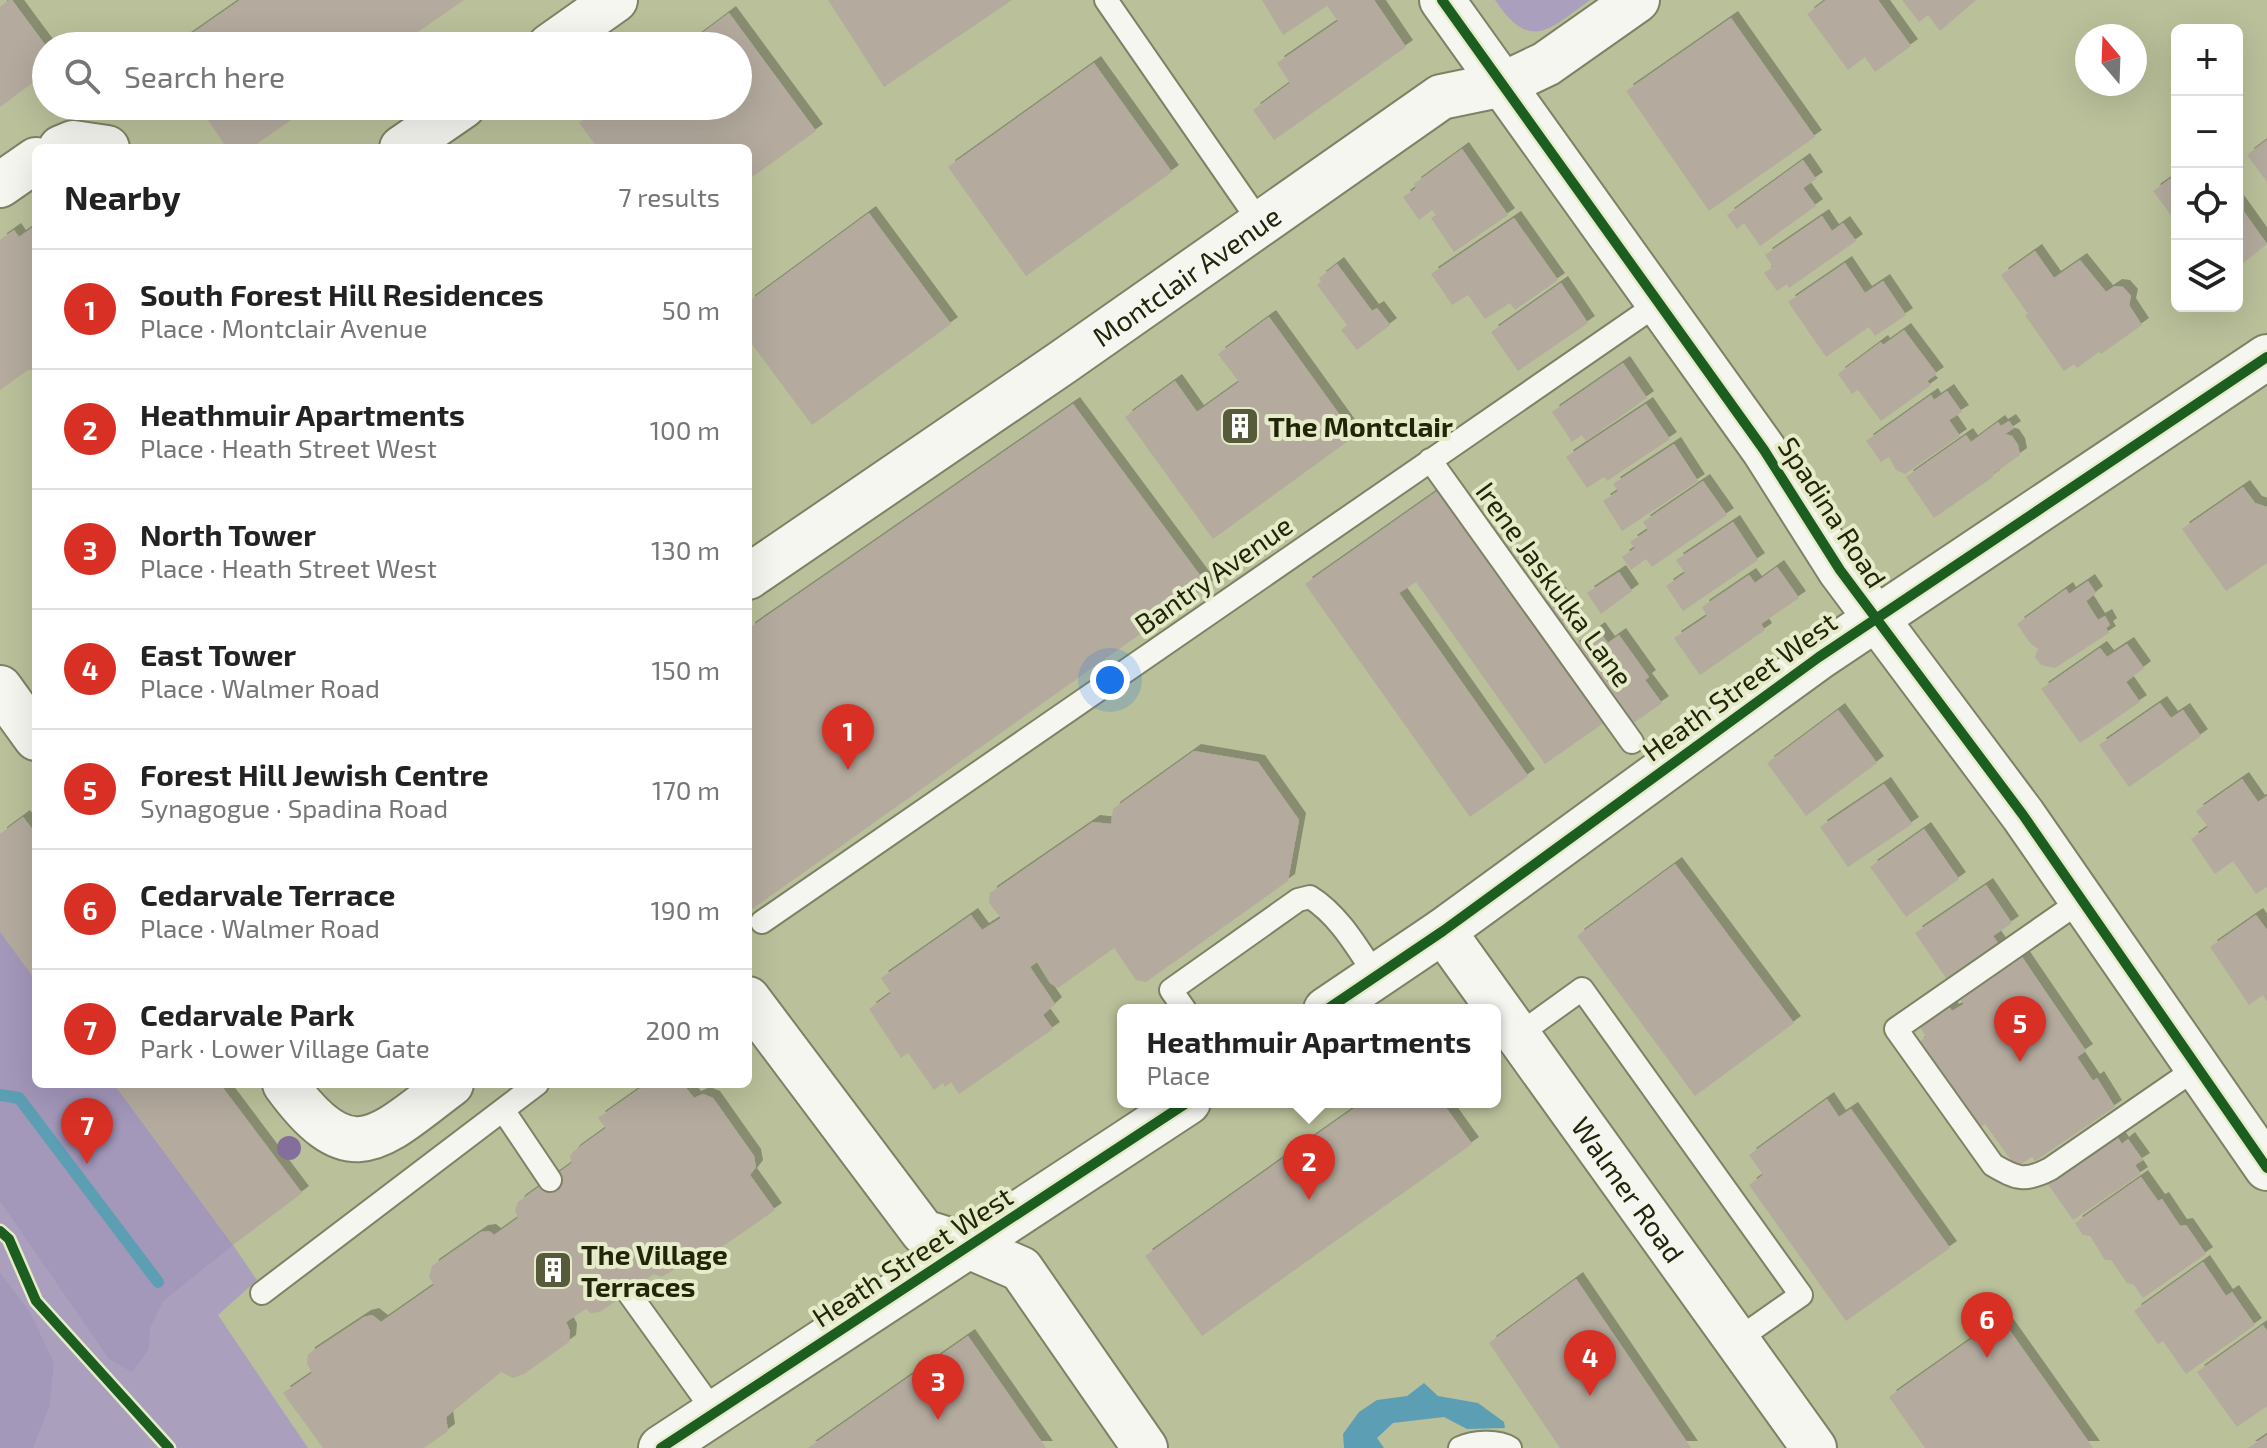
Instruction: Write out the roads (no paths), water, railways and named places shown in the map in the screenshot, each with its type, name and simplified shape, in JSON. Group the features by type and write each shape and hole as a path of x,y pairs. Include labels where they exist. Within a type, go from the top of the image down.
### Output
{"street":[{"path":"570,32 615,0"},
{"name":"Spadina Road","path":"1442,0 1764,450 1840,570 2023,815 2267,1168"},
{"name":"Montclair Avenue","path":"752,574 1441,97 1504,84 1546,64 1637,0"},
{"path":"408,144 443,120"},
{"path":"0,185 32,163"},
{"name":"Heath Street West","path":"1335,1004 1443,931 1875,619 2267,357"},
{"path":"0,688 32,732"},
{"name":"Walmer Road","path":"1443,931 1496,1004"},
{"path":"752,1004 923,1232 968,1246 1021,1269 1145,1448"},
{"name":"Walmer Road","path":"1501,1011 1814,1448"},
{"path":"288,1088 317,1123 344,1137 360,1140 384,1134 446,1088"},
{"name":"Heath Street West","path":"661,1448 1179,1108"}],"lane":[{"path":"1106,0 1261,224"},
{"name":"Bantry Avenue","path":"762,922 1659,303"},
{"name":"Irene Jaskulka Lane","path":"1430,460 1632,742"},
{"path":"1181,1004 1171,990 1298,900 1310,897 1322,905 1346,933 1376,976"},
{"path":"2082,900 1896,1029 1993,1165 2013,1177 2031,1178 2050,1169 2198,1067"},
{"path":"1518,1035 1582,989 1801,1295 1737,1340"},
{"path":"262,1293 532,1088"},
{"path":"503,1110 550,1180"},
{"path":"628,1292 715,1413"},
{"path":"1460,1448 1502,1443 1510,1448"}],"water":[{"path":"1424,1383 1438,1396 1478,1403 1504,1422 1505,1428 1467,1429 1444,1417 1393,1423 1377,1438 1384,1448 1344,1448 1343,1434 1359,1412 1377,1400 1407,1396"}],"waterway":[{"path":"0,1095 19,1098 158,1282"}],"place":[{"name":"The Montclair","path":"1240,426"},
{"name":"South Forest Hill Residences","path":"848,770"},
{"name":"Forest Hill Jewish Centre","path":"2020,1062"},
{"name":"Cedarvale Park","path":"87,1164"},
{"name":"Heathmuir Apartments","path":"1309,1200"},
{"name":"The Village Terraces","path":"553,1270"},
{"name":"Cedarvale Terrace","path":"1987,1358"},
{"name":"East Tower","path":"1590,1396"},
{"name":"North Tower","path":"938,1420"}]}
